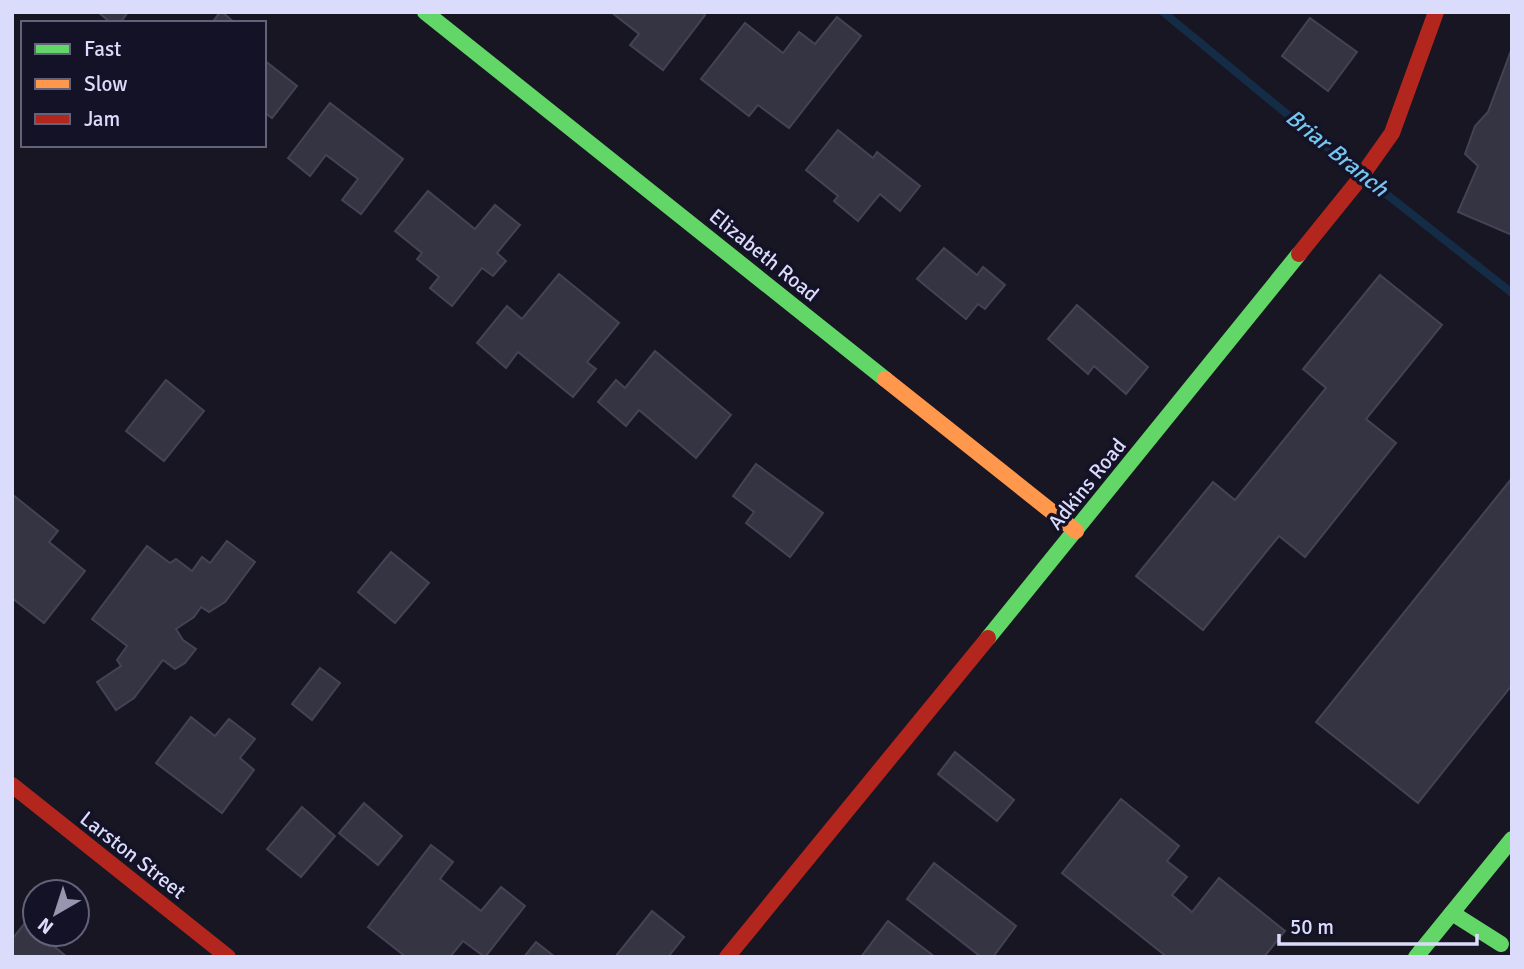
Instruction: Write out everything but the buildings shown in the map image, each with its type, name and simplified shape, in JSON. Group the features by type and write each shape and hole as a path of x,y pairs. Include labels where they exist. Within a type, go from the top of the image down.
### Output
{"street":[{"name":"Elizabeth Road","path":"425,12 1076,531"},
{"name":"Adkins Road","path":"727,957 1076,531 1377,155 1392,133 1436,12"},
{"name":"Larston Street","path":"12,785 228,957"},
{"path":"1416,957 1512,839"},
{"path":"1452,913 1496,951 1512,931"}],"waterway":[{"name":"Briar Branch","path":"1163,12 1355,170"},
{"name":"Briar Branch","path":"1371,182 1512,293"}],"traffic: fast":[{"path":"425,12 885,379"},
{"path":"988,638 1299,254"},
{"path":"1416,957 1512,839"},
{"path":"1452,913 1501,944"}],"traffic: slow":[{"path":"885,379 1076,531"}],"traffic: jam":[{"path":"1299,254 1358,181 1392,133 1436,12"},
{"path":"727,957 988,638"},
{"path":"12,785 228,957"}]}
